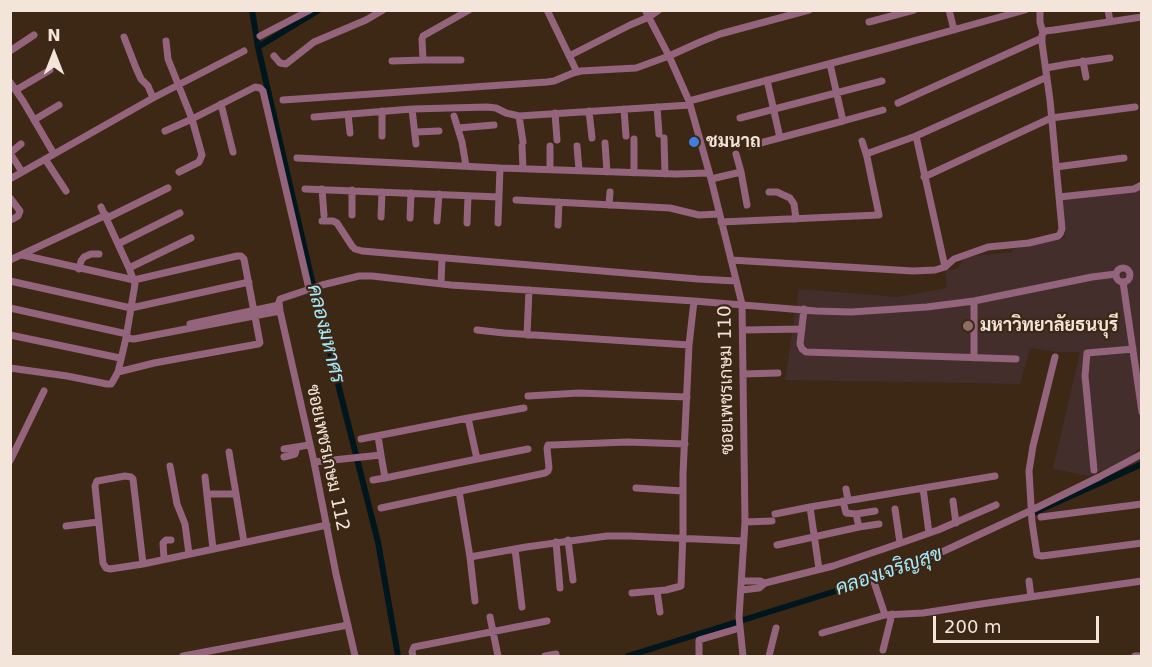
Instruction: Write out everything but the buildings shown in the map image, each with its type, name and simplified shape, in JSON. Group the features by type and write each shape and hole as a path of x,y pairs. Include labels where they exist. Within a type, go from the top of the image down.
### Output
{"street":[{"path":"260,36 310,10"},
{"path":"274,56 280,63 286,64 314,42 366,20 383,10"},
{"path":"423,60 423,36 469,10"},
{"path":"569,56 647,14 659,10"},
{"path":"283,100 547,82 577,72 636,68 720,34 809,10"},
{"path":"869,22 914,10"},
{"path":"949,10 954,30"},
{"path":"315,117 412,109 487,107 519,116 689,103 1025,10"},
{"path":"731,260 913,271 935,270 945,267 954,259 988,247 1029,243 1058,236 1062,229 1040,10"},
{"path":"1108,10 1110,21"},
{"path":"550,12 577,72"},
{"name":"ซอยเพชรเกษม 110","path":"647,14 669,56 689,103 742,304 745,522 740,624 743,657"},
{"path":"898,103 1042,36 1045,31 1142,17"},
{"path":"10,51 34,35"},
{"path":"124,37 141,79 148,86 153,98"},
{"path":"166,41 168,59 192,119 201,158 199,162 179,172"},
{"path":"10,179 153,98 244,51"},
{"path":"1046,68 1110,58"},
{"path":"392,61 461,60"},
{"path":"1083,61 1086,77"},
{"path":"830,64 843,121"},
{"path":"16,90 50,70"},
{"path":"866,154 916,136 1047,77"},
{"path":"767,80 780,138"},
{"path":"740,118 882,81"},
{"path":"10,82 54,154"},
{"path":"165,131 255,87 263,91 311,288"},
{"path":"221,104 233,152"},
{"path":"34,120 59,105"},
{"path":"657,107 665,174"},
{"path":"924,177 1051,118 1135,107"},
{"path":"412,109 416,144"},
{"path":"624,109 626,136"},
{"path":"749,146 883,110"},
{"path":"382,111 382,136"},
{"path":"589,111 592,138"},
{"path":"555,113 557,140"},
{"path":"348,114 350,133"},
{"path":"454,116 466,166"},
{"path":"519,116 523,144 523,168"},
{"path":"458,128 494,125"},
{"path":"416,132 440,131"},
{"path":"916,136 945,267"},
{"path":"633,139 634,173"},
{"path":"516,200 670,208 720,218 796,219 879,215 862,141"},
{"path":"605,143 607,172"},
{"path":"21,144 10,153 21,172"},
{"path":"550,146 550,169"},
{"path":"577,146 579,170"},
{"path":"736,154 747,205"},
{"path":"297,158 710,176 741,172"},
{"path":"1056,167 1124,158"},
{"path":"45,159 66,191"},
{"path":"498,223 500,168"},
{"path":"1059,197 1134,189 1142,185"},
{"path":"10,260 168,188"},
{"path":"305,189 499,197"},
{"path":"322,189 323,218 337,224 352,246 362,251 736,281"},
{"path":"352,190 352,215"},
{"path":"381,217 382,192"},
{"path":"609,205 610,192"},
{"path":"769,192 777,192 790,198 794,204 796,219"},
{"path":"410,218 411,193"},
{"path":"437,222 439,194"},
{"path":"467,223 468,196"},
{"path":"10,198 20,211 13,219"},
{"path":"558,225 559,202"},
{"path":"10,368 107,384 113,381 118,372 127,336 135,288 129,268 101,207"},
{"path":"118,244 180,213"},
{"path":"129,268 191,238"},
{"path":"79,269 84,257 99,254"},
{"path":"22,255 134,280 241,256 244,259 260,343 118,372"},
{"path":"441,284 442,258"},
{"path":"10,308 127,336 280,308 280,299 322,285 365,276 441,284 851,312 974,301 1116,274 1121,269 1128,271 1130,278 1123,282 1118,280 1116,274"},
{"path":"10,281 131,308 249,282"},
{"path":"1123,282 1139,375 1142,412"},
{"path":"526,335 530,290"},
{"path":"632,593 681,586 689,345 694,301"},
{"path":"974,301 974,358"},
{"name":"ซอยเพชรเกษม 112","path":"280,308 355,657"},
{"path":"804,309 800,344 806,352 1016,359"},
{"path":"743,330 802,329"},
{"path":"477,330 689,345"},
{"path":"10,335 120,358"},
{"path":"1094,470 1085,360 1087,354 1133,349"},
{"path":"1055,357 1029,471 1036,552 1039,556 1142,543"},
{"path":"743,374 778,373"},
{"path":"10,460 44,391"},
{"path":"528,396 579,393 687,397"},
{"path":"361,439 524,408"},
{"path":"468,418 477,459"},
{"path":"378,436 385,478"},
{"path":"381,508 545,473 549,468 547,448 551,445 627,442 685,444"},
{"path":"284,453 294,454 297,447 309,445"},
{"path":"373,480 528,449"},
{"path":"229,452 244,542"},
{"path":"884,651 889,614 873,578 944,551 1032,512 1142,454"},
{"path":"314,462 381,455"},
{"path":"170,466 177,504 185,524 189,554"},
{"path":"745,522 810,507 995,476"},
{"path":"143,564 134,484 131,477 97,481 95,486 103,563 106,568 110,569 143,564 327,525"},
{"path":"205,477 213,549"},
{"path":"636,488 683,491"},
{"path":"923,488 929,533"},
{"path":"846,489 846,513 875,511"},
{"path":"459,491 475,601"},
{"path":"207,494 235,494"},
{"path":"952,501 956,523"},
{"path":"1041,517 1142,504"},
{"path":"742,590 759,588 765,584 900,543 956,523 996,505"},
{"path":"810,507 819,569"},
{"path":"895,509 900,543"},
{"path":"856,514 859,527"},
{"path":"66,526 98,522"},
{"path":"777,545 879,524"},
{"path":"470,557 568,540 629,536 744,541"},
{"path":"164,559 163,543 171,540"},
{"path":"568,540 573,580"},
{"path":"556,542 560,588"},
{"path":"515,549 522,607"},
{"path":"742,581 760,581 765,584"},
{"path":"1029,581 1031,597"},
{"path":"822,633 889,614 923,614 1142,582"},
{"path":"657,591 660,612"},
{"path":"490,617 498,657"},
{"path":"413,657 414,647 547,621"},
{"path":"699,657 699,640 740,624"},
{"path":"183,657 348,625"},
{"path":"769,657 776,628"},
{"path":"545,657 556,654"},
{"path":"1135,657 1142,656"}],"shaded area":[{"name":"มหาวิทยาลัยธนบุรี","path":"1141,187 1142,448 1139,448 1129,459 1089,476 1053,469 1080,352 1057,352 1030,348 1020,384 785,380 799,289 897,297 947,288 945,271 958,268 965,257 1012,252 1012,249 1065,238 1061,199"}],"waterway":[{"name":"คลองมหาศร","path":"252,10 258,47 313,285 378,542 398,656"},
{"path":"258,47 319,10"},
{"name":"คลองเจริญสุข","path":"1033,513 1142,464"},
{"name":"คลองเจริญสุข","path":"628,656 887,575 930,559"}],"place":[{"name":"ชมนาถ","path":"694,142"},
{"name":"มหาวิทยาลัยธนบุรี","path":"968,326"}]}
